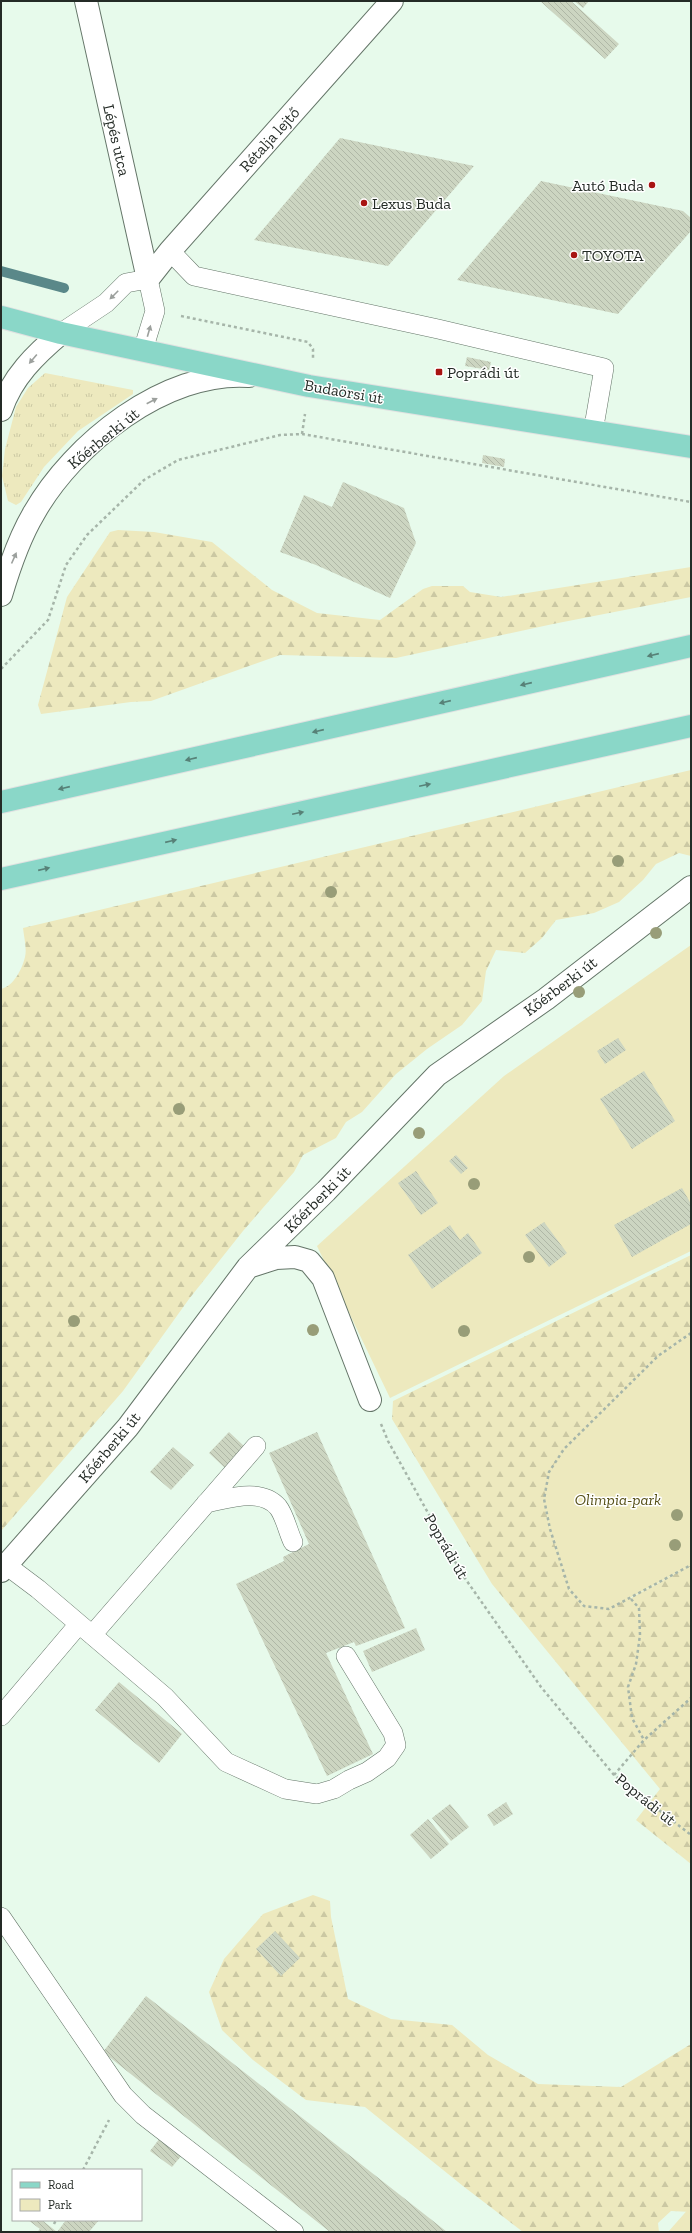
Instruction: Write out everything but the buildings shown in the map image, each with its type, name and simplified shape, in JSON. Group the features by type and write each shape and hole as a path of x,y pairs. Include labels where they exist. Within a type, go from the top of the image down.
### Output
{"main road":[{"name":"Budaörsi út","path":"1,318 61,333 309,386 691,448"},
{"path":"8,801 691,646"},
{"path":"4,878 691,726"}],"street":[{"name":"Lépés utca","path":"86,1 148,279"},
{"name":"Rétalja lejtő","path":"148,279 170,250 392,1"},
{"path":"1,410 16,379 38,353 61,333"},
{"name":"Kőérberki út","path":"1,595 8,570 33,514 62,473 100,436 138,408 186,384 233,375 276,378"},
{"name":"Kőérberki út","path":"4,1568 128,1427 248,1267 326,1191 437,1075 546,999 691,887"},
{"path":"248,1267 276,1258 296,1257 309,1261 323,1278 370,1400"}],"lane":[{"path":"170,250 194,276 438,329 604,368 594,432"},
{"path":"61,333 106,303 126,283 148,279 155,311 143,350"},
{"path":"1,1716 86,1630 206,1504 256,1446"},
{"path":"206,1504 241,1495 265,1499 278,1507 293,1542"},
{"path":"4,1568 86,1630 165,1698 226,1762 285,1789 317,1794 334,1789 367,1772 387,1758 396,1745 393,1733 346,1656"},
{"path":"1,1917 123,2095 143,2115 294,2232"}],"path":[{"path":"155,311 308,342"},
{"path":"1,669 48,620 66,565 86,535 126,495 144,480 178,460 234,445 280,435 302,434 691,502"},
{"path":"691,1333 658,1356 564,1449 549,1472 544,1498 550,1529 569,1589 584,1606 609,1610 691,1565"},
{"name":"Poprádi út","path":"370,1400 388,1441 462,1574 542,1687 614,1774 691,1835"},
{"path":"631,1598 639,1608 640,1635 636,1664 628,1687 632,1718 644,1740"},
{"path":"614,1774 644,1740 691,1698"},
{"path":"84,2169 123,2095"}],"green space":[{"path":"45,373 133,390 133,394 78,431 44,467 21,502 16,505 8,501 2,476 5,449 16,407 28,388"},
{"path":"118,530 154,532 212,542 272,590 317,613 380,620 423,589 432,586 463,586 470,592 501,597 691,567 691,597 553,624 396,658 280,655 151,701 131,702 41,714 38,705 67,597 110,532"},
{"path":"691,770 691,856 679,853 656,864 643,880 619,902 594,913 556,920 542,938 525,953 496,950 486,971 482,1001 462,1025 427,1049 396,1074 362,1112 346,1122 336,1138 303,1155 294,1172 243,1231 189,1299 123,1391 1,1531 1,989 14,981 24,962 26,950 23,928"},
{"path":"691,945 691,1251 390,1398 317,1246 504,1076"},
{"path":"691,1255 691,1333 658,1356 544,1499 550,1529 569,1589 584,1606 631,1598 691,1565 691,1864 636,1820 660,1789 492,1584 392,1419 393,1401"},
{"name":"Olimpia-park","path":"691,1333 691,1565 609,1609 584,1606 569,1589 550,1529 544,1499 549,1472 564,1449 658,1356"},
{"path":"313,1895 330,1901 331,1917 348,1999 391,2019 452,2025 488,2055 538,2084 621,2087 691,2044 691,2212 671,2211 658,2223 659,2232 523,2232 365,2107 306,2100 253,2060 222,2030 209,1992 224,1959 263,1914"},
{"path":"691,2206 691,2232 668,2232"}],"waterway":[{"path":"1,271 64,288"}],"place":[{"name":"Autó Buda","path":"652,185"},
{"name":"Lexus Buda","path":"364,203"},
{"name":"TOYOTA","path":"574,255"},
{"name":"Poprádi út","path":"439,372"}]}
